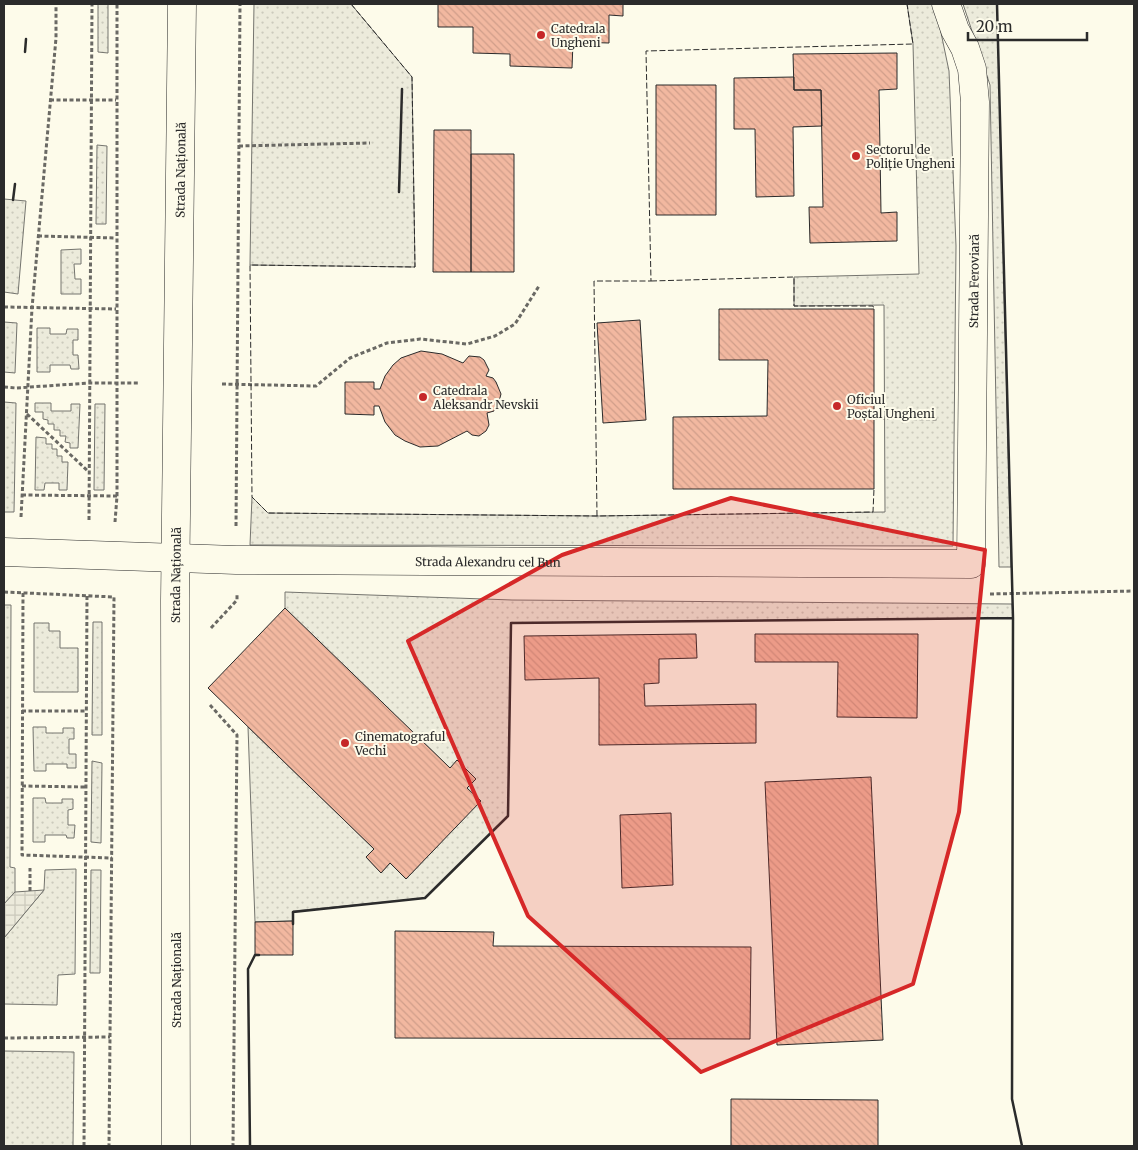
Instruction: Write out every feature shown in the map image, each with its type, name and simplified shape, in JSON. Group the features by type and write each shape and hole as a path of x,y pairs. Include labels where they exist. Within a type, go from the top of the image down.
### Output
{"street":[{"name":"Strada Națională","path":"176,1146 176,558 182,4"},
{"name":"Strada Feroviară","path":"946,4 954,30 965,48 972,69 975,102 971,564"},
{"name":"Strada Alexandru cel Bun","path":"4,552 176,558 971,564"}],"path":[{"path":"21,520 32,308 56,38 56,4"},
{"path":"90,522 92,4"},
{"path":"115,524 117,496 117,4"},
{"path":"236,528 240,4"},
{"path":"50,100 116,100"},
{"path":"239,146 370,143"},
{"path":"38,236 116,238"},
{"path":"222,384 316,386 350,358 387,343 420,339 467,344 495,336 515,324 539,286"},
{"path":"4,307 116,309"},
{"path":"4,387 90,383 138,384"},
{"path":"26,414 90,473"},
{"path":"874,418 972,419"},
{"path":"22,495 117,496"},
{"path":"1022,594 1134,591"},
{"path":"4,592 114,597 109,1146"},
{"path":"23,592 22,855 112,858"},
{"path":"204,634 238,600 237,593"},
{"path":"84,1146 87,595"},
{"path":"207,702 237,735 233,1146"},
{"path":"22,711 86,711"},
{"path":"22,786 86,787"},
{"path":"30,868 30,891"},
{"path":"4,1038 110,1037"}],"highlighted area":[{"path":"731,498 985,550 959,812 913,984 701,1072 528,916 408,641 562,555"}],"shaded area":[{"path":"98,4 108,4 108,53 98,52"},
{"path":"254,4 351,4 412,77 415,267 250,265"},
{"path":"907,4 935,4 949,71 956,246 953,546 250,545 252,497 268,513 597,516 885,512 884,305 794,306 794,277 919,274 913,44"},
{"path":"963,4 997,4 1011,567 999,567 990,85"},
{"path":"97,145 107,146 106,224 96,224"},
{"path":"4,199 26,201 18,294 4,292"},
{"path":"81,249 81,264 74,264 75,279 81,279 81,294 61,294 61,250"},
{"path":"4,322 17,323 15,373 4,372"},
{"path":"37,328 50,328 50,334 66,334 67,329 78,329 78,340 73,340 73,355 78,355 79,369 71,369 70,365 50,365 50,372 37,372"},
{"path":"4,402 16,403 14,512 4,512"},
{"path":"35,403 51,403 51,411 71,411 71,404 80,404 78,448 70,448 70,443 65,442 66,436 60,436 60,430 54,430 54,424 48,424 48,420 43,419 43,412 35,412"},
{"path":"95,404 105,404 104,490 94,490"},
{"path":"36,437 46,438 46,444 52,444 52,449 57,449 57,456 62,456 62,462 68,462 67,490 59,490 59,483 45,483 44,490 35,490"},
{"path":"285,592 512,600 1012,604 1013,618 511,623 508,816 425,898 293,911 293,921 255,922 248,727 374,849 366,857 381,873 390,863 406,879 480,801 467,788 476,779 457,761 450,768 285,609"},
{"path":"4,605 11,605 10,867 15,868 15,892 4,904"},
{"path":"93,622 102,622 102,735 92,735"},
{"path":"34,623 49,623 49,631 60,631 60,648 78,648 78,692 34,692"},
{"path":"33,727 46,727 46,733 63,733 63,728 74,728 74,739 69,739 69,754 76,754 76,768 67,768 67,764 46,764 46,771 34,771"},
{"path":"92,761 102,763 101,843 91,842"},
{"path":"33,798 45,798 46,803 62,803 62,799 73,799 73,809 68,810 68,825 75,825 74,838 67,838 66,835 45,835 45,842 33,842"},
{"path":"76,869 75,974 58,975 57,1005 4,1004 4,938 44,890 45,870"},
{"path":"91,870 101,870 100,973 90,973"},
{"path":"44,890 4,938 4,904 15,892"},
{"path":"4,1051 74,1052 73,1146 4,1146"}],"building":[{"name":"Catedrala Ungheni","path":"438,4 623,4 623,16 609,15 609,43 573,42 572,68 510,66 510,54 473,53 473,27 438,27"},
{"path":"897,53 897,89 879,90 881,213 897,212 897,241 810,243 809,207 823,207 821,90 794,90 793,54"},
{"path":"794,77 794,90 821,90 822,126 793,127 794,196 756,197 755,129 734,129 734,78"},
{"path":"656,85 716,85 716,215 656,215"},
{"path":"434,130 471,130 471,272 433,272"},
{"path":"471,154 514,154 514,272 471,272"},
{"path":"719,309 874,309 874,489 673,489 673,417 767,416 768,360 719,360"},
{"path":"640,320 646,420 603,423 597,323"},
{"name":"Catedrala Aleksandr Nevskii","path":"421,351 442,354 463,363 469,356 480,357 484,360 489,370 486,376 493,378 501,394 494,411 487,413 489,425 486,431 479,436 472,435 467,431 438,446 420,447 395,435 385,422 379,406 374,406 374,415 345,414 345,382 374,382 374,389 380,389 385,376 393,365 401,358"},
{"name":"Cinematograful Vechi","path":"285,608 450,768 457,760 476,779 467,788 481,801 406,879 390,863 381,873 366,857 374,849 208,688"},
{"path":"696,634 697,658 659,659 659,683 644,684 645,706 756,704 756,743 599,745 599,678 525,680 524,636"},
{"path":"755,634 918,634 917,718 837,717 838,662 755,662"},
{"path":"871,777 883,1040 777,1045 765,782"},
{"path":"671,813 673,885 622,888 620,815"},
{"path":"293,921 293,955 255,955 255,922"},
{"path":"395,931 494,932 493,946 751,947 750,1039 395,1038"},
{"path":"731,1099 878,1100 878,1146 731,1146"}],"fence":[{"path":"351,4 412,77 415,267 250,265 252,497 268,513 597,516 873,512 874,489"},
{"path":"597,516 594,281 651,281 646,51 913,44 907,4"},
{"path":"651,281 794,277 794,306 873,306 874,309"}],"wall":[{"path":"997,4 1013,618 1012,1099 1022,1146"},
{"path":"25,52 26,39"},
{"path":"399,192 402,89"},
{"path":"13,200 15,184"},
{"path":"293,924 293,912 425,898 508,816 511,623 1013,618"},
{"path":"250,1146 248,969 255,955 259,955"}],"place":[{"name":"Catedrala Ungheni","path":"541,35"},
{"name":"Sectorul de Poliție Ungheni","path":"856,156"},
{"name":"Catedrala Aleksandr Nevskii","path":"423,397"},
{"name":"Oficiul Poștal Ungheni","path":"837,406"},
{"name":"Cinematograful Vechi","path":"345,743"}]}
